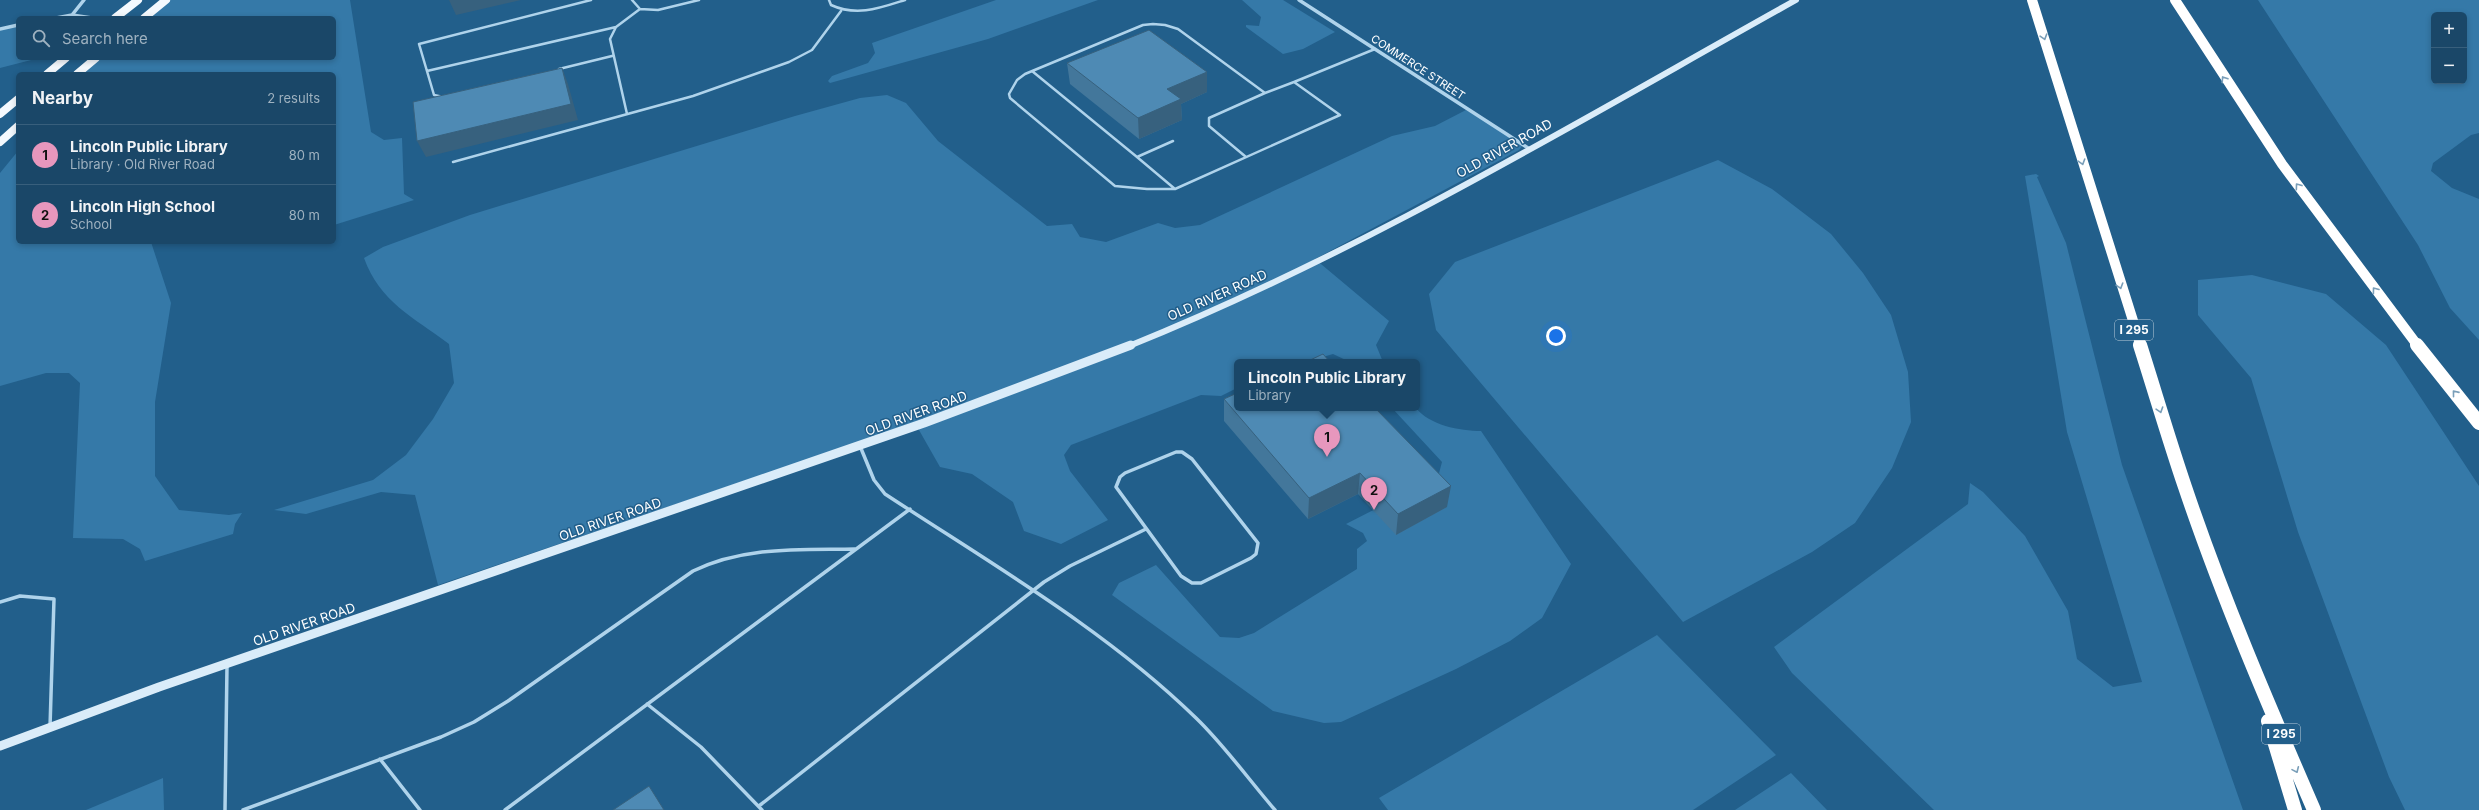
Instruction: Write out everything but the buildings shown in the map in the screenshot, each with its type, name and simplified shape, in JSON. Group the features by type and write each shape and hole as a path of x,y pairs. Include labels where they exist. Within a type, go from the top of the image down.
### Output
{"highway":[{"name":"I 295","path":"2032,0 2173,451 2213,566 2249,657 2314,810"},
{"path":"2175,0 2274,153 2352,260 2479,424"},
{"path":"2249,657 2295,810"}],"main road":[{"path":"118,16 138,0"},
{"path":"146,16 166,0"},
{"name":"OLD RIVER ROAD","path":"0,746 227,663 860,446 1094,360 1232,302 1343,250 1796,0"},
{"path":"49,72 64,60"},
{"path":"79,72 94,60"},
{"path":"0,114 16,100"},
{"path":"0,142 16,128"}],"street":[{"path":"72,15 84,0"},
{"name":"COMMERCE STREET","path":"1299,0 1528,148"},
{"path":"67,16 79,16"},
{"path":"0,29 16,25"}],"lane":[{"path":"448,98 434,95 419,44 591,0"},
{"path":"632,0 640,8 658,10 687,1 699,0"},
{"path":"829,0 831,5 841,11 862,12 905,0"},
{"path":"628,114 612,56 610,39 616,27 640,8"},
{"path":"453,162 693,96 789,62 812,50 841,11"},
{"path":"1265,93 1169,24 1143,25 1032,71 1017,80 1011,88 1010,98 1115,186 1127,188 1175,189 1340,116 1294,82"},
{"path":"427,71 616,27"},
{"path":"1246,157 1209,126 1210,118 1216,113 1374,49"},
{"path":"553,71 612,56"},
{"path":"1032,71 1175,189"},
{"path":"1137,157 1173,141"},
{"path":"860,446 879,488 893,500 910,509 1033,591 1139,667 1168,691 1224,748 1275,810"},
{"path":"1182,452 1192,458 1256,538 1258,548 1256,554 1244,562 1209,580 1192,583 1181,576 1146,529 1118,492 1117,482 1120,477 1132,469 1168,453 1182,452"},
{"path":"505,810 910,509"},
{"path":"759,806 1033,591 1070,566 1146,529"},
{"path":"243,810 453,732 493,711 694,571 716,560 742,554 855,549"},
{"path":"0,602 20,596 54,599 50,727"},
{"path":"225,810 227,663"},
{"path":"647,704 701,746 762,810"},
{"path":"380,759 420,810"}],"shaded area":[{"path":"161,0 350,0 371,132 384,140 402,138 404,194 414,200 336,224 336,72 76,72 91,60 336,60 336,16 142,16"},
{"path":"996,0 1098,0 988,39 830,83 828,81 832,76 868,63 875,53 872,43"},
{"path":"1242,0 1283,0 1335,32 1303,49 1283,54 1246,27 1246,25 1259,26 1261,17"},
{"path":"2258,0 2479,0 2479,133 2471,135 2433,163 2431,171 2452,188 2479,199 2479,340 2450,308 2418,245"},
{"path":"16,25 16,60 31,60 0,68 0,29"},
{"path":"887,95 906,103 938,141 1047,226 1072,224 1080,237 1106,242 1158,223 1175,228 1200,225 1392,136 1435,126 1466,110 1524,144 1519,150 1315,259 1389,321 1376,345 1382,359 1344,359 1333,354 1316,359 1234,359 1234,390 1221,396 1201,395 1071,445 1064,455 1070,471 1108,520 1061,544 1024,531 1013,502 972,474 940,467 915,423 438,585 415,495 381,492 306,514 274,510 373,480 406,455 433,419 454,383 449,344 411,317 388,297 371,273 364,258 383,247 470,215 795,116 860,98"},
{"path":"16,153 16,244 152,244 171,303 155,402 155,476 179,510 229,515 242,513 235,524 233,534 145,561 140,549 123,539 73,538 80,383 69,373 46,373 0,386 0,173"},
{"path":"1718,160 1772,189 1831,234 1863,273 1891,315 1908,372 1911,422 1892,468 1855,523 1812,552 1683,622 1436,330 1429,294 1455,262"},
{"path":"2036,174 2039,176 2037,177 2066,243 2122,465 2243,810 1934,810 1792,673 1774,647 1968,504 1970,483 1983,492 2025,536 2068,611 2077,659 2113,687 2142,682 2067,432 2025,176"},
{"path":"2252,275 2326,294 2386,345 2479,486 2479,810 2405,810 2389,777 2298,532 2251,378 2198,315 2198,280"},
{"path":"1395,411 1419,411 1429,419 1446,426 1464,430 1481,431 1571,564 1542,618 1510,641 1456,669 1341,722 1324,723 1273,711 1112,595 1119,583 1156,565 1220,637 1239,638 1254,633 1357,569 1357,549 1367,541 1363,533 1346,524 1438,477 1442,462"},
{"path":"1657,635 1776,755 1693,810 1388,810 1379,798"},
{"path":"1791,773 1827,810 1735,810"},
{"path":"163,778 164,810 86,810"}],"place":[{"name":"Lincoln Public Library","path":"1327,457"},
{"name":"Lincoln High School","path":"1374,510"}]}
